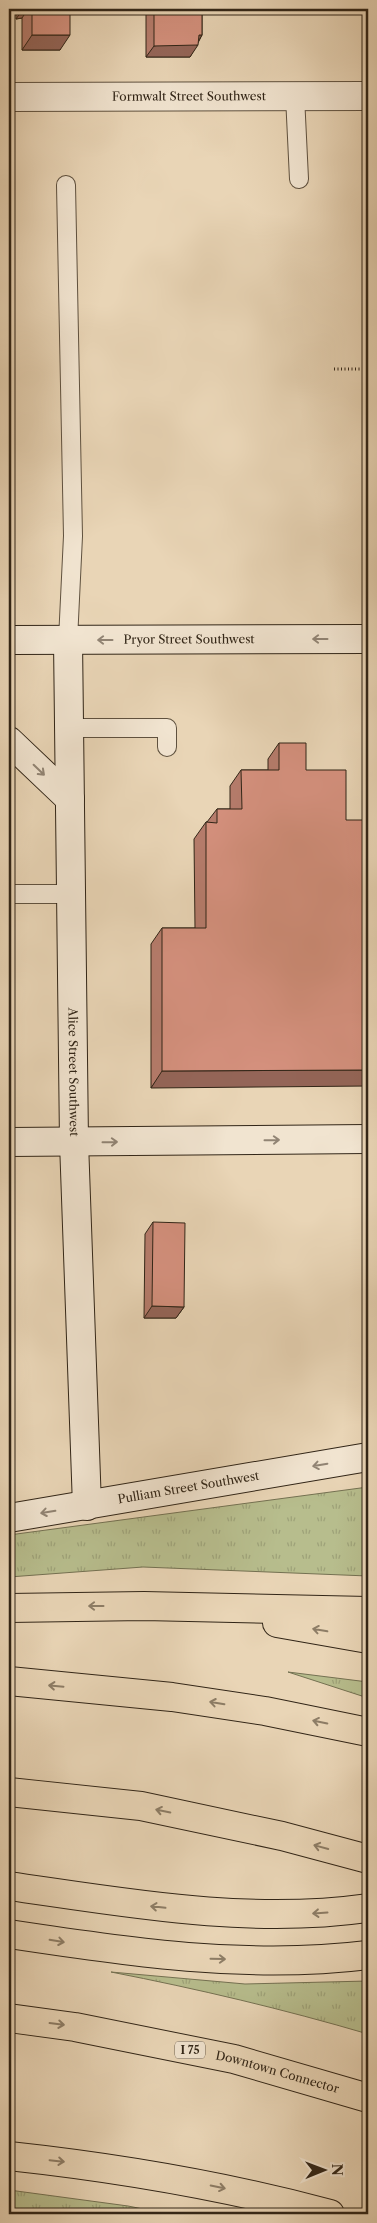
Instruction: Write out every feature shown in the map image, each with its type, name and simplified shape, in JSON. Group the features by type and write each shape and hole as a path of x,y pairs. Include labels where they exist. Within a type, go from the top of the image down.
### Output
{"highway":[{"path":"144,1606 255,1619 368,1639"},
{"path":"9,1608 144,1606 368,1611"},
{"path":"9,1681 172,1697 266,1711 368,1732"},
{"path":"12,1794 141,1806 282,1836 368,1859"},
{"path":"9,1886 142,1905 227,1914 286,1915 368,1908"},
{"path":"9,1934 131,1953 197,1959 282,1961 368,1955"},
{"name":"Downtown Connector","path":"9,2018 75,2027 234,2059 368,2098"},
{"path":"9,2156 97,2165 189,2181 330,2214"}],"main road":[{"name":"Formwalt Street Southwest","path":"9,97 368,96"},
{"name":"Pryor Street Southwest","path":"9,640 368,639"},
{"name":"Alice Street Southwest","path":"68,640 74,1142 87,1506"},
{"path":"9,741 70,799"},
{"path":"9,1142 368,1138"},
{"name":"Pulliam Street Southwest","path":"9,1518 368,1457"}],"lane":[{"path":"295,96 299,179"},
{"path":"66,185 73,536 68,640"},
{"path":"69,728 167,728 167,747"},
{"path":"9,894 71,894"}],"path":[{"path":"334,369 368,369"}],"green space":[{"path":"368,1487 368,1576 143,1567 9,1577 9,1535"},
{"path":"288,1672 368,1682 368,1698"},
{"path":"111,1972 245,1984 368,1981 368,2034 240,2000"},
{"path":"9,2190 128,2206 168,2214 9,2214"}],"building":[{"path":"32,9 70,9 70,35 32,35"},
{"path":"154,9 202,9 202,35 199,35 198,45 154,46"},
{"path":"279,743 306,743 306,770 346,770 346,820 368,820 368,1070 162,1071 162,928 206,928 206,822 217,823 217,809 242,809 241,770 279,770"},
{"path":"153,1222 185,1223 184,1307 152,1306"}]}
